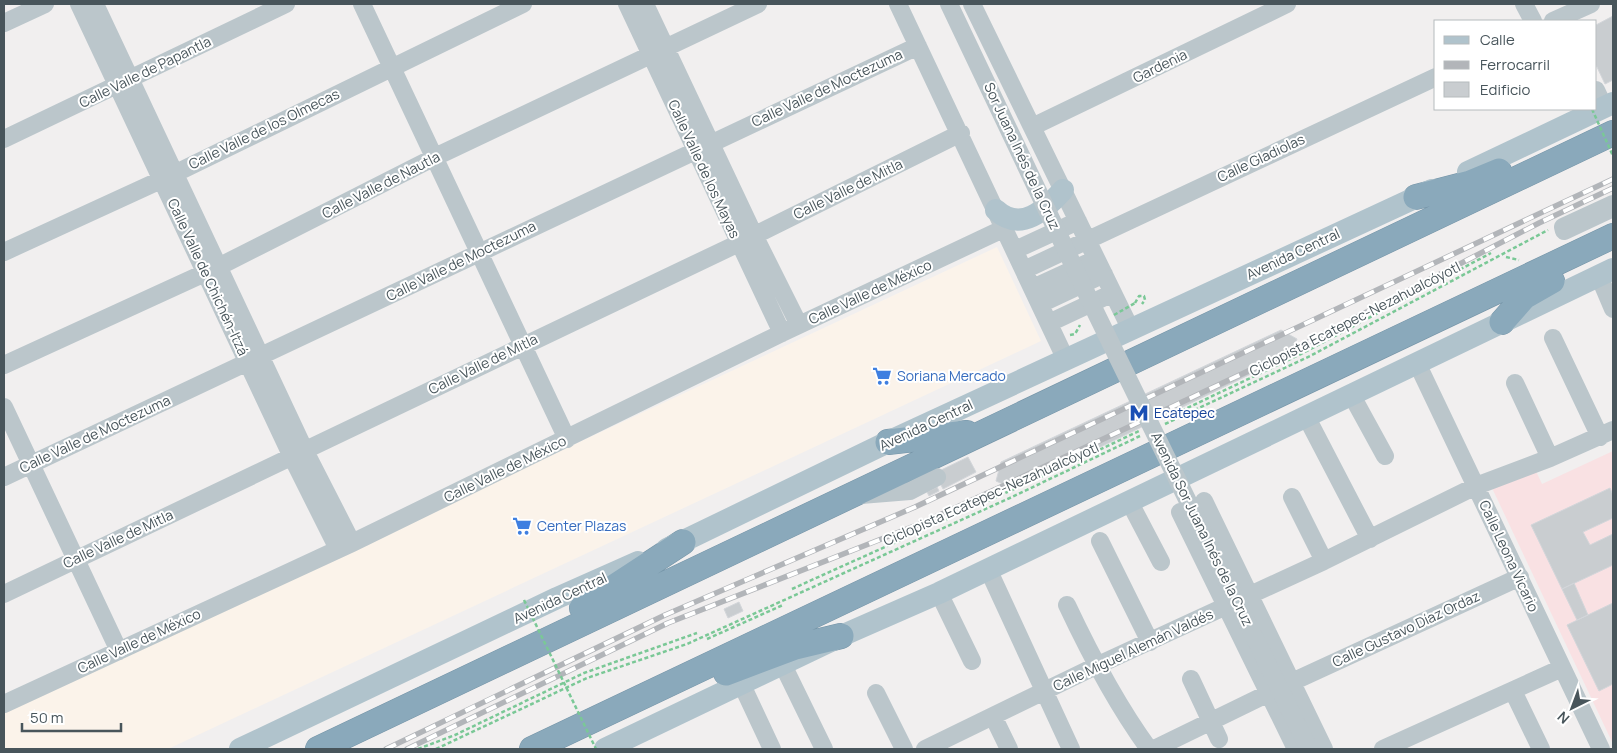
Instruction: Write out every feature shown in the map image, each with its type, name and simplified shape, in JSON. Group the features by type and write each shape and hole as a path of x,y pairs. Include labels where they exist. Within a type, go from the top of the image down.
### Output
{"highway":[{"name":"Avenida Central","path":"318,749 1613,133"},
{"path":"1416,197 1470,182 1526,160 1574,152"},
{"path":"532,749 1613,236"},
{"path":"1502,322 1524,297 1598,256 1613,240"},
{"path":"888,442 986,431"},
{"path":"498,663 683,542"},
{"path":"662,687 723,674 796,647 841,636"}],"main road":[{"name":"Avenida Central","path":"240,749 548,602 683,542 888,442 1066,360 1133,320 1416,197 1585,110"},
{"path":"1001,219 1018,220 1033,216 1048,207 1063,190"},
{"path":"605,749 841,636 939,593 1129,501 1311,424 1351,394 1606,272"}],"street":[{"path":"4,23 45,4"},
{"name":"Calle Valle de Chichén-Itzá","path":"79,4 125,83"},
{"name":"Calle Valle de Chichén-Itzá","path":"95,4 125,83 254,360 345,546"},
{"name":"Calle Valle de Papantla","path":"4,139 125,83 286,4"},
{"path":"362,4 567,439"},
{"name":"Calle Valle de los Olmecas","path":"4,252 169,176 523,4"},
{"name":"Calle Valle de los Mayas","path":"627,4 659,52 703,145 746,239 782,333"},
{"name":"Calle Valle de los Mayas","path":"645,4 659,52"},
{"name":"Calle Valle de Nautla","path":"4,365 213,269 435,157 758,4"},
{"path":"898,4 961,133 1066,360"},
{"name":"Sor Juana Inés de la Cruz","path":"949,4 1094,309"},
{"path":"974,4 1100,267 1133,320"},
{"name":"Gardenia","path":"1032,127 1287,4"},
{"path":"1524,4 1532,20"},
{"path":"1557,16 1591,4"},
{"name":"Calle Valle de Moctezuma","path":"4,477 254,360 703,145 918,46"},
{"name":"Calle Gladiolas","path":"1024,270 1434,78"},
{"name":"Calle Valle de Mitla","path":"4,594 746,239 961,133"},
{"path":"1613,204 1563,227 1564,231 1613,208"},
{"name":"Calle Valle de México","path":"4,704 345,546 567,439 799,326 1001,219"},
{"path":"1015,250 1078,221"},
{"name":"Calle Valle de los Mayas","path":"746,239 799,326"},
{"path":"1037,296 1100,267"},
{"path":"1606,272 1613,309"},
{"path":"1049,323 1120,297"},
{"name":"Avenida Sor Juana Inés de la Cruz","path":"1094,309 1309,749"},
{"path":"1552,338 1607,434"},
{"name":"Calle Leona Vicario","path":"1417,363 1601,749"},
{"path":"1516,383 1550,458"},
{"path":"1351,394 1385,456"},
{"path":"4,407 119,650"},
{"path":"1311,424 1366,533"},
{"name":"Calle Miguel Alemán Valdés","path":"925,749 1096,666 1324,562 1366,533 1476,486 1607,434"},
{"path":"847,497 910,491 937,478"},
{"path":"1292,497 1324,562"},
{"name":"Avenida Sor Juana Inés de la Cruz","path":"1204,500 1324,749"},
{"path":"1129,501 1162,562"},
{"name":"Avenida Sor Juana Inés de la Cruz","path":"1180,512 1296,749"},
{"path":"1100,541 1150,642"},
{"path":"988,569 1043,692 1072,749"},
{"name":"Calle Gustavo Díaz Ordaz","path":"1292,682 1520,577"},
{"path":"939,593 972,661"},
{"path":"1067,605 1096,666 1149,749"},
{"path":"783,665 824,749"},
{"path":"1391,748 1562,668"},
{"path":"1191,679 1219,739"},
{"path":"742,684 772,749"},
{"path":"1513,691 1541,749"},
{"path":"876,693 904,749"},
{"path":"1154,749 1269,693"},
{"path":"994,716 1009,749"}],"path":[{"path":"1595,110 1613,156"},
{"name":"Ciclopista Ecatepec-Nezahualcóyotl","path":"1157,428 1310,356 1543,233"},
{"path":"1113,316 1135,303 1139,296 1144,296 1146,300 1140,307"},
{"path":"1120,297 1133,320"},
{"path":"1075,334 1081,324"},
{"name":"Ciclopista Ecatepec-Nezahualcóyotl","path":"436,749 587,678 687,644 1012,497 1148,433"},
{"path":"524,600 596,749"},
{"path":"707,639 783,605"},
{"path":"418,749 455,735 584,673 697,633"}],"shaded area":[{"name":"Center Plazas","path":"997,247 1041,341 168,749 4,749 4,711"},
{"path":"1613,451 1613,744 1492,488 1534,467 1542,484"}],"building":[{"path":"1613,16 1613,80 1605,84 1597,67 1597,24"},
{"path":"1281,330 1297,339 1292,354 1014,489 996,481 1001,462"},
{"path":"968,457 976,472 943,489 935,473"},
{"path":"937,487 939,491 929,496 927,492"},
{"path":"1610,488 1613,495 1613,518 1583,532 1590,545 1613,534 1613,565 1562,589 1531,525"},
{"path":"1574,583 1588,615 1577,620 1562,589"},
{"path":"739,602 743,611 728,618 724,609"},
{"path":"1613,603 1613,684 1599,691 1567,625"}],"railway":[{"path":"386,749 665,615 915,507 1613,179"},
{"path":"407,749 668,623 922,523 1005,485 1293,350 1539,223 1613,188"}],"place":[{"name":"Soriana Mercado","path":"882,376"},
{"name":"Ecatepec","path":"1139,413"},
{"name":"Center Plazas","path":"522,526"}]}
